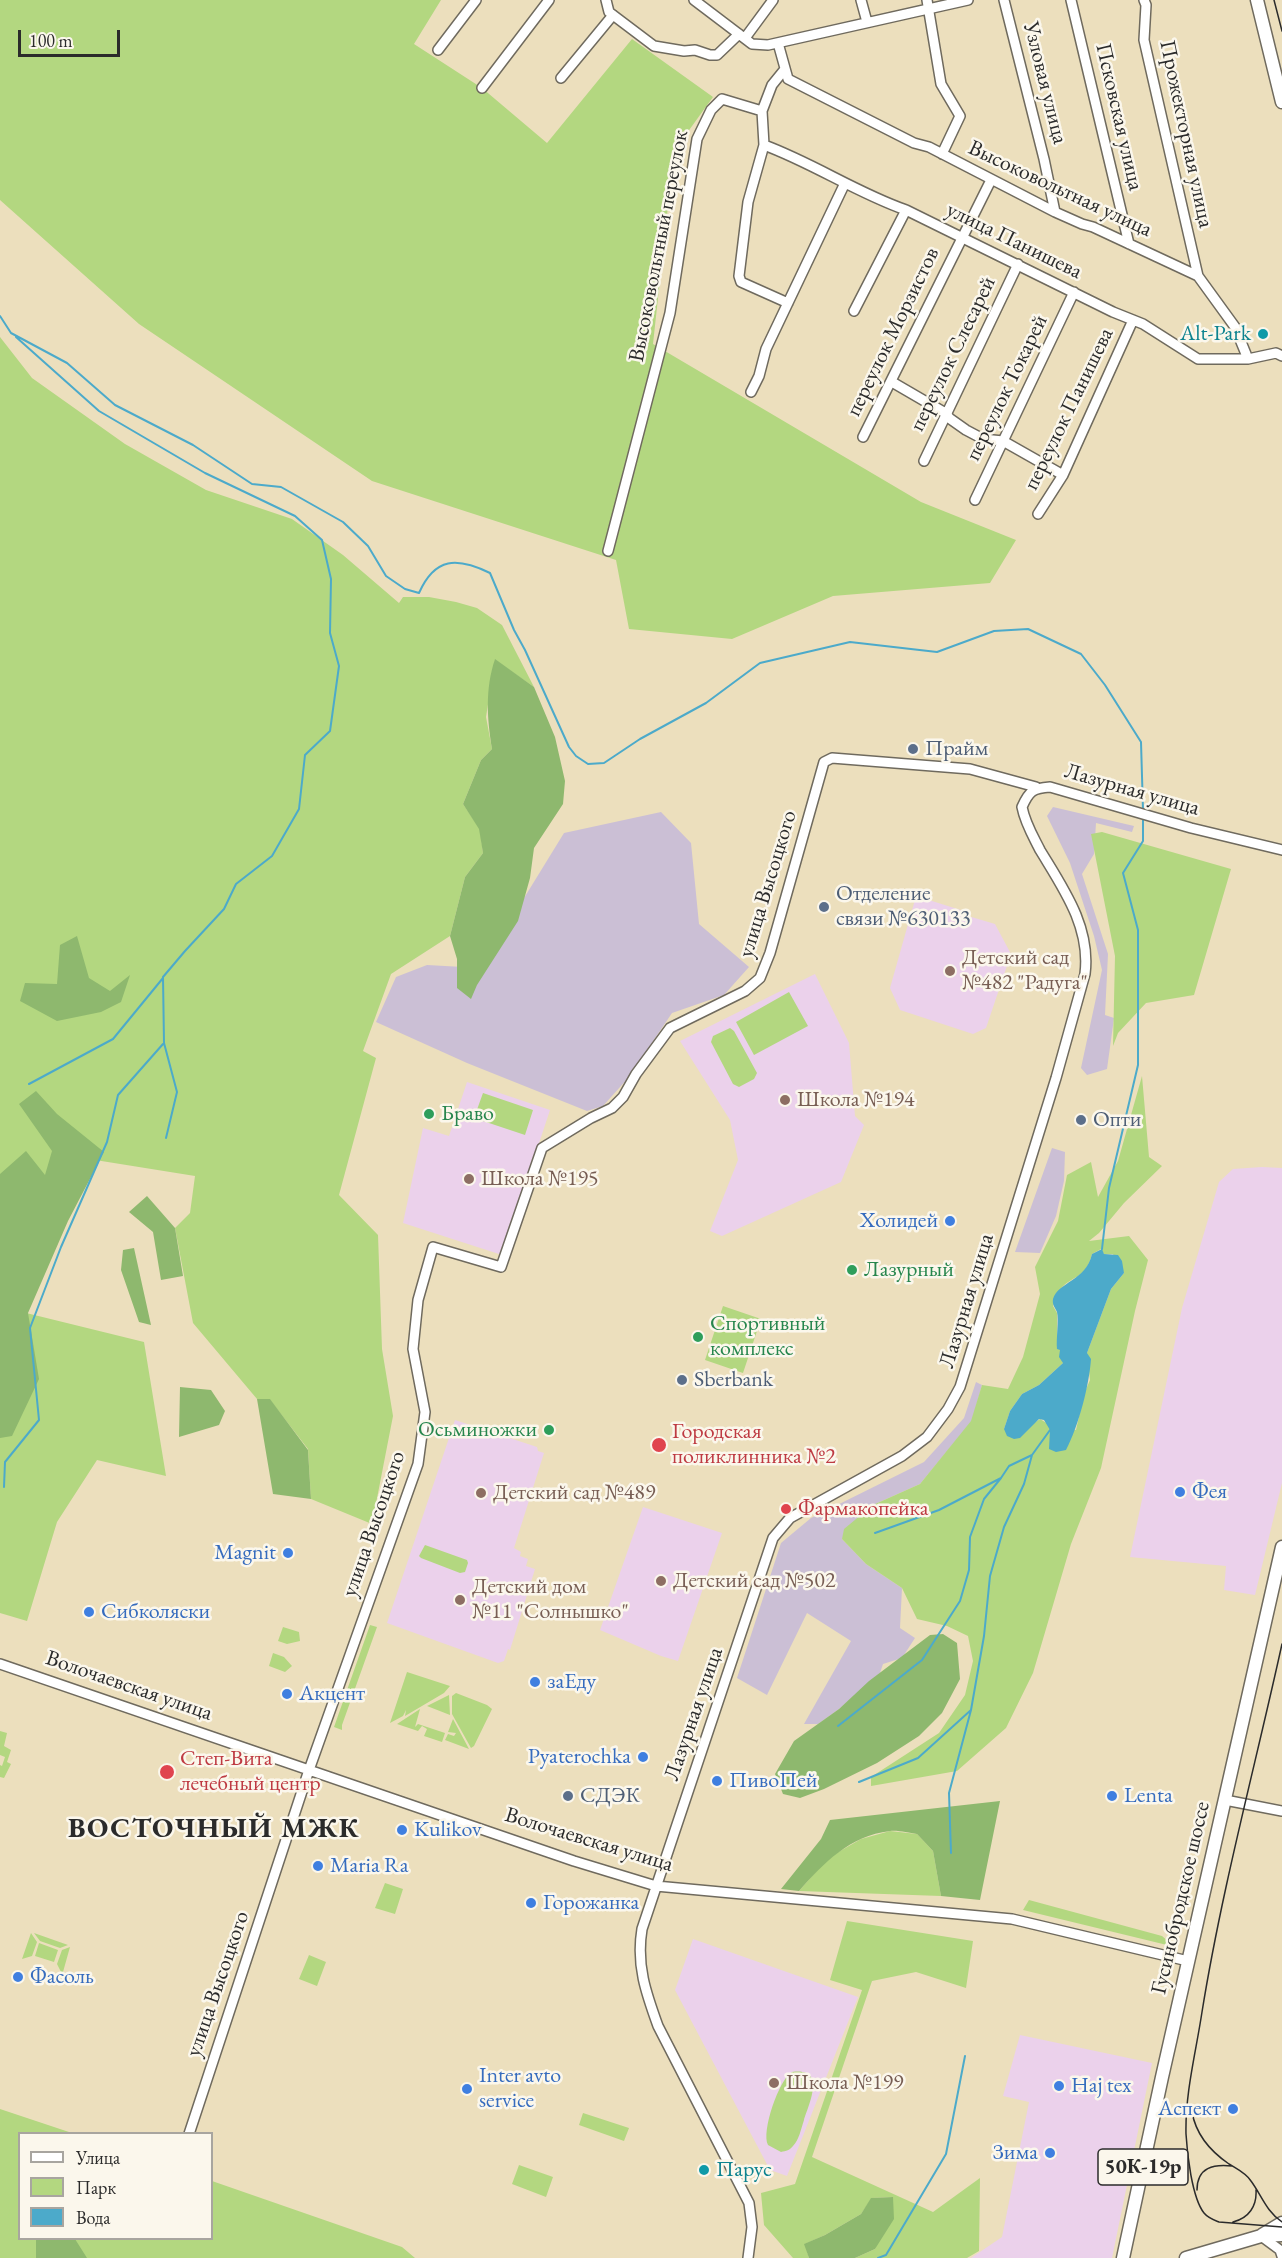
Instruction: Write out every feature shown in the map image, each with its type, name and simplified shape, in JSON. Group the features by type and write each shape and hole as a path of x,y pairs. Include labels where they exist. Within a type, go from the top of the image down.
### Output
{"main road":[{"path":"1257,0 1282,102"},
{"name":"Гусинобродское шоссе","path":"1123,2258 1282,1547"},
{"path":"1261,2236 1282,2223"},
{"path":"1186,2258 1261,2236 1282,2235"}],"street":[{"path":"438,50 476,0"},
{"path":"482,88 549,0"},
{"path":"606,0 609,12 654,46 684,51 695,50 710,55 717,55 742,36 774,0"},
{"path":"861,0 867,22"},
{"path":"699,1 752,44 768,45 928,5 968,0"},
{"name":"Узловая улица","path":"1004,0 1055,212"},
{"name":"Псковская улица","path":"1071,0 1129,244"},
{"name":"Прожекторная улица","path":"1144,0 1146,5 1144,40 1198,276"},
{"path":"928,5 941,84 960,116 942,154"},
{"path":"561,78 613,15"},
{"path":"778,43 786,74 772,84 762,111 764,145 748,202 739,276 741,282 788,303"},
{"name":"Высоковольтная улица","path":"786,74 914,143 929,147 1055,212 1198,276 1234,327 1248,359"},
{"name":"Высоковольтный переулок","path":"608,551 670,313 697,139 711,110 722,99 762,111"},
{"name":"улица Панишева","path":"764,145 805,161 878,200 906,210 1133,320 1198,359 1248,359"},
{"name":"переулок Морзистов","path":"863,437 991,180"},
{"path":"751,392 759,376 766,348 845,183"},
{"path":"854,311 906,210"},
{"name":"переулок Слесарей","path":"924,461 1018,264"},
{"name":"переулок Токарей","path":"975,500 1074,292"},
{"name":"переулок Панишева","path":"1038,514 1063,475 1133,320"},
{"path":"1248,359 1276,353 1282,356"},
{"path":"892,382 983,439 1003,441 1063,475"},
{"name":"улица Высоцкого","path":"189,2132 309,1770 418,1464 425,1412 413,1349 418,1300 433,1247 501,1267 542,1148 612,1108 623,1097 636,1074 670,1028 746,991 760,978 770,953 824,762 832,758 970,769 1036,788"},
{"name":"Лазурная улица","path":"748,2258 752,2227 749,2203 658,2026 647,1996 640,1966 639,1948 642,1929 773,1538 790,1518 902,1456 927,1437 948,1409 960,1387 1056,1078 1085,974 1087,958 1079,921 1024,817 1022,807 1028,794 1036,788 1050,787 1191,828 1282,850"},
{"name":"Волочаевская улица","path":"0,1664 574,1861 656,1886 1012,1919 1188,1961"},
{"path":"1226,1800 1282,1812"},
{"path":"1261,2236 1280,2250 1282,2256"}],"shaded area":[{"path":"1053,807 1134,826 1132,832 1096,823 1094,854 1082,874 1108,954 1105,1015 1114,1018 1107,1069 1087,1075 1081,1068 1102,970 1094,936 1070,863 1047,816"},
{"path":"661,812 691,843 699,924 749,967 724,995 672,1013 629,1077 603,1106 587,1111 467,1063 376,1022 396,977 427,965 481,968 564,833"},
{"name":"Детский сад №482 \"Радуга\"","path":"916,896 967,912 968,916 995,924 1011,954 986,1028 973,1034 900,1010 890,988"},
{"name":"Школа №194","path":"815,974 849,1043 855,1116 864,1125 841,1182 722,1236 710,1231 738,1160 730,1120 680,1041"},
{"name":"Школа №195","path":"467,1082 550,1110 502,1255 403,1223 423,1128 449,1136"},
{"path":"1052,1148 1065,1152 1064,1181 1056,1216 1040,1253 1015,1252"},
{"path":"1282,1168 1282,1483 1255,1595 1224,1590 1226,1566 1130,1557 1182,1308 1219,1182 1233,1169"},
{"path":"976,1382 982,1385 972,1421 920,1484 873,1505 842,1539 866,1564 902,1588 900,1628 915,1638 902,1658 883,1664 880,1673 839,1709 818,1724 804,1724 851,1641 807,1613 767,1695 737,1678 781,1543 811,1518 924,1462 964,1418"},
{"path":"455,1420 537,1447 538,1451 544,1453 514,1548 521,1552 520,1556 528,1559 526,1566 535,1569 510,1650 508,1649 504,1661 498,1663 387,1623"},
{"name":"Детский сад №502","path":"643,1507 722,1533 678,1661 600,1630"},
{"name":"Школа №199","path":"693,1939 858,1997 787,2176 770,2170 675,1990"},
{"path":"1020,2035 1152,2063 1112,2258 971,2258 1002,2237 1029,2102 1003,2096"}],"green space":[{"path":"0,0 441,0 414,44 482,88 547,143 632,39 713,97 674,151 653,344 921,502 1016,540 990,583 833,596 732,639 629,629 616,560 372,481 139,324 0,200"},
{"path":"0,337 32,378 125,444 206,490 292,519 343,555 399,603 403,597 429,597 477,608 502,625 534,687 495,660 486,717 492,749 481,760 463,804 480,829 483,853 465,877 450,936 391,974 363,1051 376,1058 339,1195 378,1235 382,1349 393,1416 372,1524 311,1499 308,1449 270,1400 257,1399 193,1323 175,1228 190,1213 195,1176 89,1159 14,1310 144,1342 166,1476 97,1460 57,1522 27,1621 0,1613"},
{"path":"495,659 534,687 555,737 565,781 563,804 534,848 530,878 518,921 477,985 471,999 457,988 457,959 450,936 465,877 483,853 479,829 463,804 481,760 492,749 488,704"},
{"path":"1102,832 1231,869 1194,995 1146,1003 1118,1033 1113,1046 1115,956 1091,834"},
{"path":"77,936 89,978 110,991 130,975 121,1002 101,1012 57,1021 20,1001 25,983 57,984 60,945"},
{"path":"789,992 808,1026 754,1055 736,1022"},
{"path":"730,1028 734,1031 757,1073 754,1079 739,1087 733,1084 711,1042 713,1036"},
{"path":"1142,1076 1149,1157 1162,1166 1089,1241 1129,1236 1148,1260 1101,1468 1071,1544 1033,1673 1006,1728 957,1771 871,1786 871,1777 939,1733 965,1695 973,1661 968,1636 947,1626 917,1619 902,1588 866,1564 842,1539 844,1529 873,1505 920,1484 971,1421 982,1385 1008,1389 1023,1357 1040,1294 1035,1267 1058,1221 1067,1175 1091,1162 1098,1197 1118,1161","holes":["1101,1249 1104,1254 1113,1254 1124,1273 1111,1289 1087,1353 1090,1380 1084,1394 1076,1430 1048,1424 1040,1419 1034,1423 1004,1429 1010,1411 1022,1394 1039,1385 1063,1363 1061,1349 1057,1349 1057,1313 1053,1306 1058,1293 1063,1286 1086,1269 1092,1254"]},
{"path":"36,1091 57,1114 104,1152 68,1221 28,1313 39,1379 12,1436 0,1438 0,1174 26,1151 45,1175 52,1151 19,1104"},
{"path":"483,1093 533,1110 525,1135 474,1118"},
{"path":"147,1196 175,1228 183,1276 161,1280 153,1232 129,1212"},
{"path":"134,1248 151,1325 139,1322 121,1270 123,1250"},
{"path":"723,1306 761,1319 743,1373 705,1360"},
{"path":"180,1387 211,1390 225,1411 219,1425 179,1437"},
{"path":"257,1399 270,1399 308,1450 311,1499 273,1494"},
{"path":"425,1545 467,1560 465,1572 460,1573 421,1558 419,1556"},
{"path":"370,1625 377,1627 342,1730 334,1727"},
{"path":"283,1627 299,1632 300,1641 287,1644 278,1641"},
{"path":"943,1634 957,1643 960,1679 942,1713 919,1736 877,1763 824,1789 800,1798 783,1794 775,1774 794,1741 839,1709 869,1681 930,1635"},
{"path":"273,1653 284,1657 292,1666 285,1672 269,1666"},
{"path":"407,1672 450,1686 444,1693 405,1716 406,1710 403,1716 390,1723"},
{"path":"456,1693 492,1709 471,1748 452,1714 452,1696"},
{"path":"449,1695 450,1715 427,1706"},
{"path":"420,1709 415,1727 418,1724 445,1733 442,1742 424,1736 427,1729 422,1726 418,1731 397,1724"},
{"path":"453,1719 469,1749 445,1740 448,1734 454,1736 456,1733 448,1732"},
{"path":"0,1731 7,1733 4,1746 11,1750 7,1762 11,1764 4,1778 0,1777 0,1765 2,1766 5,1757 0,1755"},
{"path":"1000,1801 980,1900 941,1896 933,1851 917,1834 896,1831 875,1834 838,1852 799,1891 781,1889 821,1839 830,1820"},
{"path":"890,1831 917,1834 933,1851 941,1896 799,1891 828,1858 861,1839"},
{"path":"385,1883 403,1889 395,1914 375,1908"},
{"path":"1029,1900 1162,1936 1169,1942 1167,1945 1023,1910"},
{"path":"847,1921 973,1941 966,1988 916,1972 872,1981 812,2157 933,2212 980,2178 979,2251 967,2258 855,2258 875,2249 893,2197 872,2198 861,2214 805,2244 809,2258 793,2258 764,2225 761,2193 795,2184 862,1990 830,1980"},
{"path":"31,1933 37,1942 32,1956 22,1959"},
{"path":"34,1933 68,1945 60,1948 40,1941"},
{"path":"39,1943 58,1950 54,1962 35,1956"},
{"path":"70,1947 63,1972 61,1972 57,1964 62,1950"},
{"path":"309,1955 326,1962 317,1986 299,1979"},
{"path":"792,2072 803,2072 809,2075 813,2088 812,2096 797,2141 791,2148 781,2152 768,2145 767,2129 772,2106 782,2085"},
{"path":"0,2109 69,2132 18,2132 18,2240 213,2240 213,2181 402,2247 415,2258 0,2258"},
{"path":"583,2113 629,2128 624,2141 579,2125"},
{"path":"519,2165 553,2177 546,2197 512,2184"},
{"path":"893,2197 894,2219 875,2249 855,2258 809,2258 804,2244 825,2235 861,2214 871,2198"},
{"path":"36,2240 76,2240 87,2258 36,2258"}],"water":[{"path":"1102,1249 1104,1254 1118,1255 1122,1261 1124,1273 1111,1289 1087,1353 1091,1359 1086,1393 1066,1450 1056,1452 1049,1449 1050,1430 1044,1420 1039,1419 1020,1438 1014,1439 1007,1436 1004,1429 1010,1411 1022,1394 1039,1385 1063,1363 1059,1357 1060,1350 1057,1349 1058,1315 1053,1304 1056,1293 1084,1270 1092,1254"}],"waterway":[{"path":"0,316 11,333 67,363 115,405 193,445 252,484 281,487 343,522 368,546 386,576 405,589 419,593 432,572 448,564 467,564 490,573 569,747 576,756 588,764 604,763 640,739 706,703 760,663 850,642 937,652 994,631 1028,629 1081,654 1105,685 1141,742 1143,810"},
{"path":"16,337 99,411 205,473 295,516 322,540 331,579 330,633 339,666 330,731 305,755 299,809 272,856 236,884 224,909 163,977 164,1043 177,1092 166,1138"},
{"path":"1102,1249 1109,1188 1138,1065 1138,930 1123,873 1143,841 1143,816"},
{"path":"29,1084 113,1039 163,978"},
{"path":"4,1487 5,1462 39,1420 30,1328 61,1247 107,1142 118,1095 163,1044"},
{"path":"875,1533 939,1510 1001,1478 1009,1466 1032,1455 1050,1430"},
{"path":"859,1782 918,1758 971,1710 984,1636 990,1576 1004,1527 1024,1484 1032,1455"},
{"path":"838,1726 922,1660 960,1601 969,1570 970,1537 984,1499 1001,1478"},
{"path":"951,1853 949,1793 971,1710"},
{"path":"878,2258 886,2255 946,2154 965,2056"}],"tram line":[{"path":"1274,0 1282,31"},
{"path":"1282,1644 1210,1966 1189,2088 1186,2119 1193,2186 1206,2215 1219,2222 1282,2227"},
{"path":"1192,2112 1200,2135 1205,2142 1222,2159 1247,2176 1268,2208 1282,2222"},
{"path":"1197,2190 1203,2172 1213,2167 1232,2166"},
{"path":"1233,2222 1243,2218 1251,2210 1256,2190"}],"place":[{"name":"Alt-Park","path":"1263,334"},
{"name":"Прайм","path":"913,749"},
{"name":"Отделение связи №630133","path":"824,907"},
{"name":"Детский сад №482 \"Радуга\"","path":"950,971"},
{"name":"Школа №194","path":"785,1100"},
{"name":"Браво","path":"429,1114"},
{"name":"Опти","path":"1081,1120"},
{"name":"Школа №195","path":"469,1179"},
{"name":"Холидей","path":"950,1221"},
{"name":"Лазурный","path":"852,1270"},
{"name":"Спортивный комплекс","path":"698,1337"},
{"name":"Sberbank","path":"682,1380"},
{"name":"Осьминожки","path":"549,1430"},
{"name":"Городская поликлинника №2","path":"659,1445"},
{"name":"Фея","path":"1180,1492"},
{"name":"Детский сад №489","path":"481,1493"},
{"name":"Фармакопейка","path":"786,1509"},
{"name":"Magnit","path":"288,1553"},
{"name":"Детский сад №502","path":"661,1581"},
{"name":"Детский дом №11 \"Солнышко\"","path":"460,1600"},
{"name":"Сибколяски","path":"89,1612"},
{"name":"заЕду","path":"535,1682"},
{"name":"Акцент","path":"287,1694"},
{"name":"Pyaterochka","path":"643,1757"},
{"name":"Степ-Вита лечебный центр","path":"167,1772"},
{"name":"ПивоПей","path":"717,1781"},
{"name":"СДЭК","path":"568,1796"},
{"name":"Lenta","path":"1112,1796"},
{"name":"Kulikov","path":"402,1830"},
{"name":"Maria Ra","path":"318,1866"},
{"name":"Горожанка","path":"531,1903"},
{"name":"Фасоль","path":"18,1977"},
{"name":"Школа №199","path":"774,2083"},
{"name":"Haj tex","path":"1059,2086"},
{"name":"Inter avto service","path":"467,2089"},
{"name":"Аспект","path":"1233,2109"},
{"name":"Зима","path":"1050,2153"},
{"name":"Парус","path":"704,2170"}],"district":[{"name":"ВОСТОЧНЫЙ МЖК","path":"214,1829"}]}
